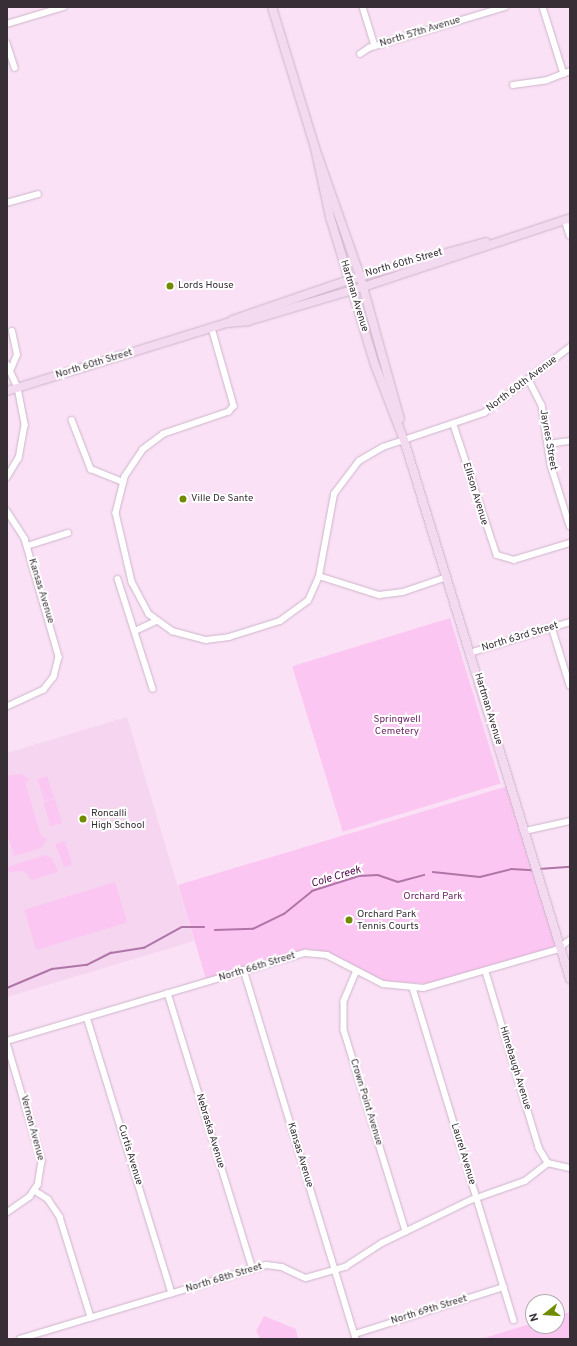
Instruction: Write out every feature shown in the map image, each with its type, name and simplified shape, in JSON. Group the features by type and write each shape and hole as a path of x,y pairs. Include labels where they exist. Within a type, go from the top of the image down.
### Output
{"main road":[{"name":"Hartman Avenue","path":"272,7 315,148 360,276 404,440 570,979"},
{"name":"Hartman Avenue","path":"315,148 349,280 375,365 404,440"},
{"name":"North 60th Street","path":"227,323 248,321 363,287 493,242 568,219"},
{"name":"North 60th Street","path":"7,391 212,328 227,323 245,314 360,276 475,243 493,242"}],"street":[{"path":"7,24 64,7"},
{"path":"363,7 375,46"},
{"name":"North 57th Avenue","path":"360,54 375,46 505,7"},
{"path":"543,7 564,74"},
{"path":"7,43 15,68"},
{"path":"513,85 564,74 570,71"},
{"path":"7,203 38,194"},
{"path":"568,219 570,235"},
{"path":"134,631 156,621 136,594 120,540 116,513 122,482 137,456 152,441 178,428 229,412 234,406 212,328"},
{"path":"7,478 19,458 25,432 18,388 9,367 18,355 12,332"},
{"name":"North 60th Avenue","path":"156,621 192,638 229,637 294,614 308,601 319,576 329,509 340,482 366,455 404,440 454,425 484,413 529,380 570,347"},
{"name":"Jaynes Street","path":"529,380 542,405 548,444 570,526"},
{"path":"72,420 91,469 122,482"},
{"name":"Ellison Avenue","path":"454,425 491,547 502,559 514,560 570,543"},
{"path":"548,444 570,441"},
{"name":"Kansas Avenue","path":"7,511 19,525 27,546 58,646 59,662 54,677 38,695 7,707"},
{"path":"27,546 68,533"},
{"path":"319,576 379,595 403,592 447,577"},
{"path":"118,579 153,689"},
{"name":"North 63rd Street","path":"470,652 570,622"},
{"path":"552,627 570,685"},
{"path":"525,831 570,821"},
{"name":"North 66th Street","path":"7,1042 298,954 316,953 333,958 356,973 383,984 413,988 445,984 486,972 556,950 570,940"},
{"name":"Kansas Avenue","path":"244,970 356,1336"},
{"name":"Himebaugh Avenue","path":"486,972 539,1148 548,1163"},
{"name":"Crown Point Avenue","path":"356,973 344,1001 344,1030 406,1232"},
{"name":"Laurel Avenue","path":"413,988 514,1320"},
{"name":"Nebraska Avenue","path":"168,993 253,1269"},
{"name":"Curtis Avenue","path":"87,1017 172,1293"},
{"name":"Vernon Avenue","path":"7,1042 42,1156 41,1173 34,1190"},
{"path":"548,1163 570,1168"},
{"name":"North 68th Street","path":"20,1339 253,1269 275,1265 306,1278 336,1270 406,1232 476,1198 525,1181 548,1163"},
{"path":"7,1212 26,1202 34,1190 48,1199 60,1217 91,1317"},
{"name":"North 69th Street","path":"356,1336 504,1287"}],"shaded area":[{"name":"Roncalli High School","path":"127,717 194,941 7,997 7,753"}],"green space":[{"name":"Springwell Cemetery","path":"450,618 501,783 343,832 292,666"},
{"path":"21,774 30,780 25,782 41,836 47,839 41,848 14,856 7,833 7,776"},
{"path":"47,776 54,798 45,801 37,779"},
{"name":"Orchard Park","path":"508,786 556,945 552,949 432,984 383,981 330,954 310,949 206,979 178,885"},
{"path":"55,799 62,823 50,826 43,802"},
{"path":"65,841 72,864 64,867 55,844"},
{"path":"46,855 53,859 58,872 32,880 24,871 7,872 7,867"},
{"path":"115,882 127,922 36,950 24,910"},
{"path":"570,1312 570,1339 481,1339 525,1325 525,1334 565,1334 565,1314"},
{"path":"264,1316 296,1329 298,1339 261,1339 256,1331"}],"waterway":[{"name":"Cole Creek","path":"539,869 570,867"},
{"name":"Cole Creek","path":"433,872 480,877 511,869 533,870"},
{"name":"Cole Creek","path":"215,930 253,929 284,914 312,891 359,876 378,875 398,882 424,875"},
{"name":"Cole Creek","path":"7,988 52,969 87,965 111,953 144,948 182,927 204,927"}],"place":[{"name":"Lords House","path":"170,286"},
{"name":"Ville De Sante","path":"183,499"},
{"name":"Roncalli High School","path":"83,819"},
{"name":"Orchard Park Tennis Courts","path":"349,920"}]}
